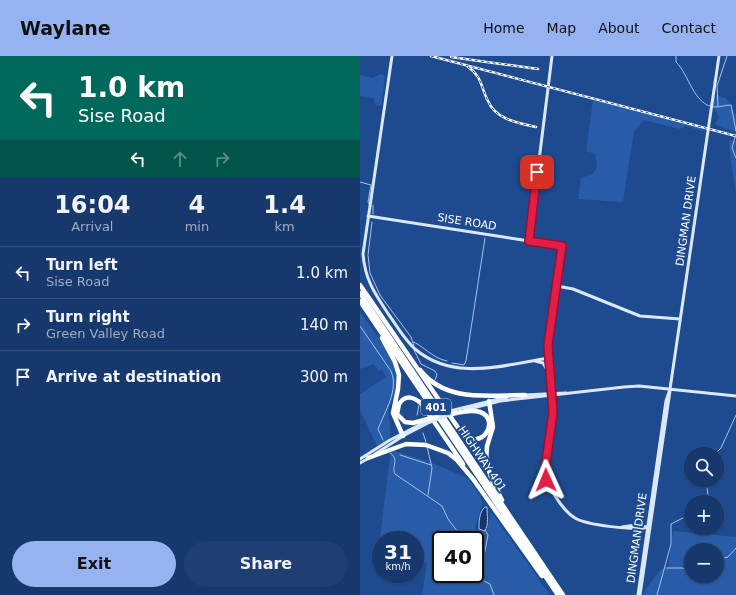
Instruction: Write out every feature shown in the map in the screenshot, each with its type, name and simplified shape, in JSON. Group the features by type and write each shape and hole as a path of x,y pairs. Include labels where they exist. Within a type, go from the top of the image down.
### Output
{"highway":[{"path":"360,284 448,414 465,436 474,440 484,436 487,433 488,422 484,414 471,411 451,413"},
{"name":"HIGHWAY 401","path":"360,294 563,595"},
{"name":"HIGHWAY 401","path":"360,301 556,595"},
{"path":"373,320 395,362 399,376 398,389 392,413 402,435"},
{"path":"401,345 422,372 440,387 470,395 525,394"},
{"path":"437,416 429,420 413,423 405,422 397,414 399,404 408,397 413,398 422,404 473,479 556,595"},
{"path":"489,402 493,427 486,454 488,468 493,483 512,519"},
{"path":"368,458 401,445 426,444 448,453 457,460 473,479"}],"main road":[{"path":"392,56 363,254 364,270 370,285 403,336 414,348 441,365 457,369 475,370 549,358"},
{"path":"529,241 552,56"},
{"name":"DINGMAN DRIVE","path":"639,595 719,56"},
{"name":"SISE ROAD","path":"368,216 562,246 557,286"},
{"path":"648,527 636,525 621,528 583,522 573,517 549,485 545,470 553,421 548,345 557,286 569,288 640,316 680,320"},
{"path":"532,360 543,363 550,375"},
{"path":"489,402 566,392 639,386 736,396"},
{"name":"DINGMAN DRIVE","path":"639,595 666,401 670,389"},
{"path":"360,459 429,420 489,402 525,394 552,394"},
{"path":"437,416 451,413"},
{"path":"360,463 402,435"}],"shaded area":[{"path":"381,74 385,76 381,106 375,105 374,98 360,96 360,75 372,78"},
{"path":"717,95 726,98 736,115 736,133 715,124 719,118 713,101"},
{"path":"593,100 703,128 703,131 685,126 680,129 644,120 634,131 623,202 578,199 581,178 593,174 597,166 595,154 586,151"},
{"path":"729,140 736,141 736,195 730,154"},
{"path":"360,312 379,338 391,358 397,379 397,389 389,409 389,440 377,446 360,410 360,394 386,377 382,370 378,371 374,364 360,369"},
{"path":"391,450 430,462 469,479 483,501 475,528 477,531 432,531 432,583 484,583 484,532 487,532 491,512 550,595 422,595 427,563 424,562 424,531 381,531"},
{"path":"485,507 487,507 488,519 485,531 479,529 479,520 480,514"},
{"path":"673,531 684,532 684,535 736,537 736,595 643,595 645,590 661,569 668,568"}],"waterway":[{"path":"676,56 676,62 681,67 697,96 702,102 708,106 716,107 731,105 736,131"},
{"path":"718,106 717,86 727,56"},
{"path":"736,134 732,148 736,158"},
{"path":"360,182 371,185 368,202 369,204"},
{"path":"373,205 373,214"},
{"path":"372,222 368,255 370,273 380,295 411,337 414,346"},
{"path":"452,363 464,365 466,361 485,238"},
{"path":"360,326 391,371 393,378 390,400 378,429 383,440"},
{"path":"413,342 442,360 447,361"},
{"path":"414,350 421,364 435,371 437,375 435,380"},
{"path":"417,415 419,405"},
{"path":"721,447 736,415"},
{"path":"423,433 426,442"},
{"path":"427,447 432,468 428,495"},
{"path":"390,453 393,455 395,460 395,474 442,506 448,519 457,531"},
{"path":"400,455 431,465"},
{"path":"707,487 708,495"},
{"path":"657,595 671,544 671,524 684,518"},
{"path":"484,556 488,535 485,530"},
{"path":"724,558 728,557 736,548"},
{"path":"666,568 684,568"},
{"path":"484,581 490,584 494,595"}],"railway":[{"path":"431,56 736,136"},
{"path":"451,57 538,69"},
{"path":"468,67 479,78 488,101 496,113 509,120 536,127"}],"route":[{"path":"537,172 529,241 562,246 548,345 553,421 545,470 546,480"}]}
